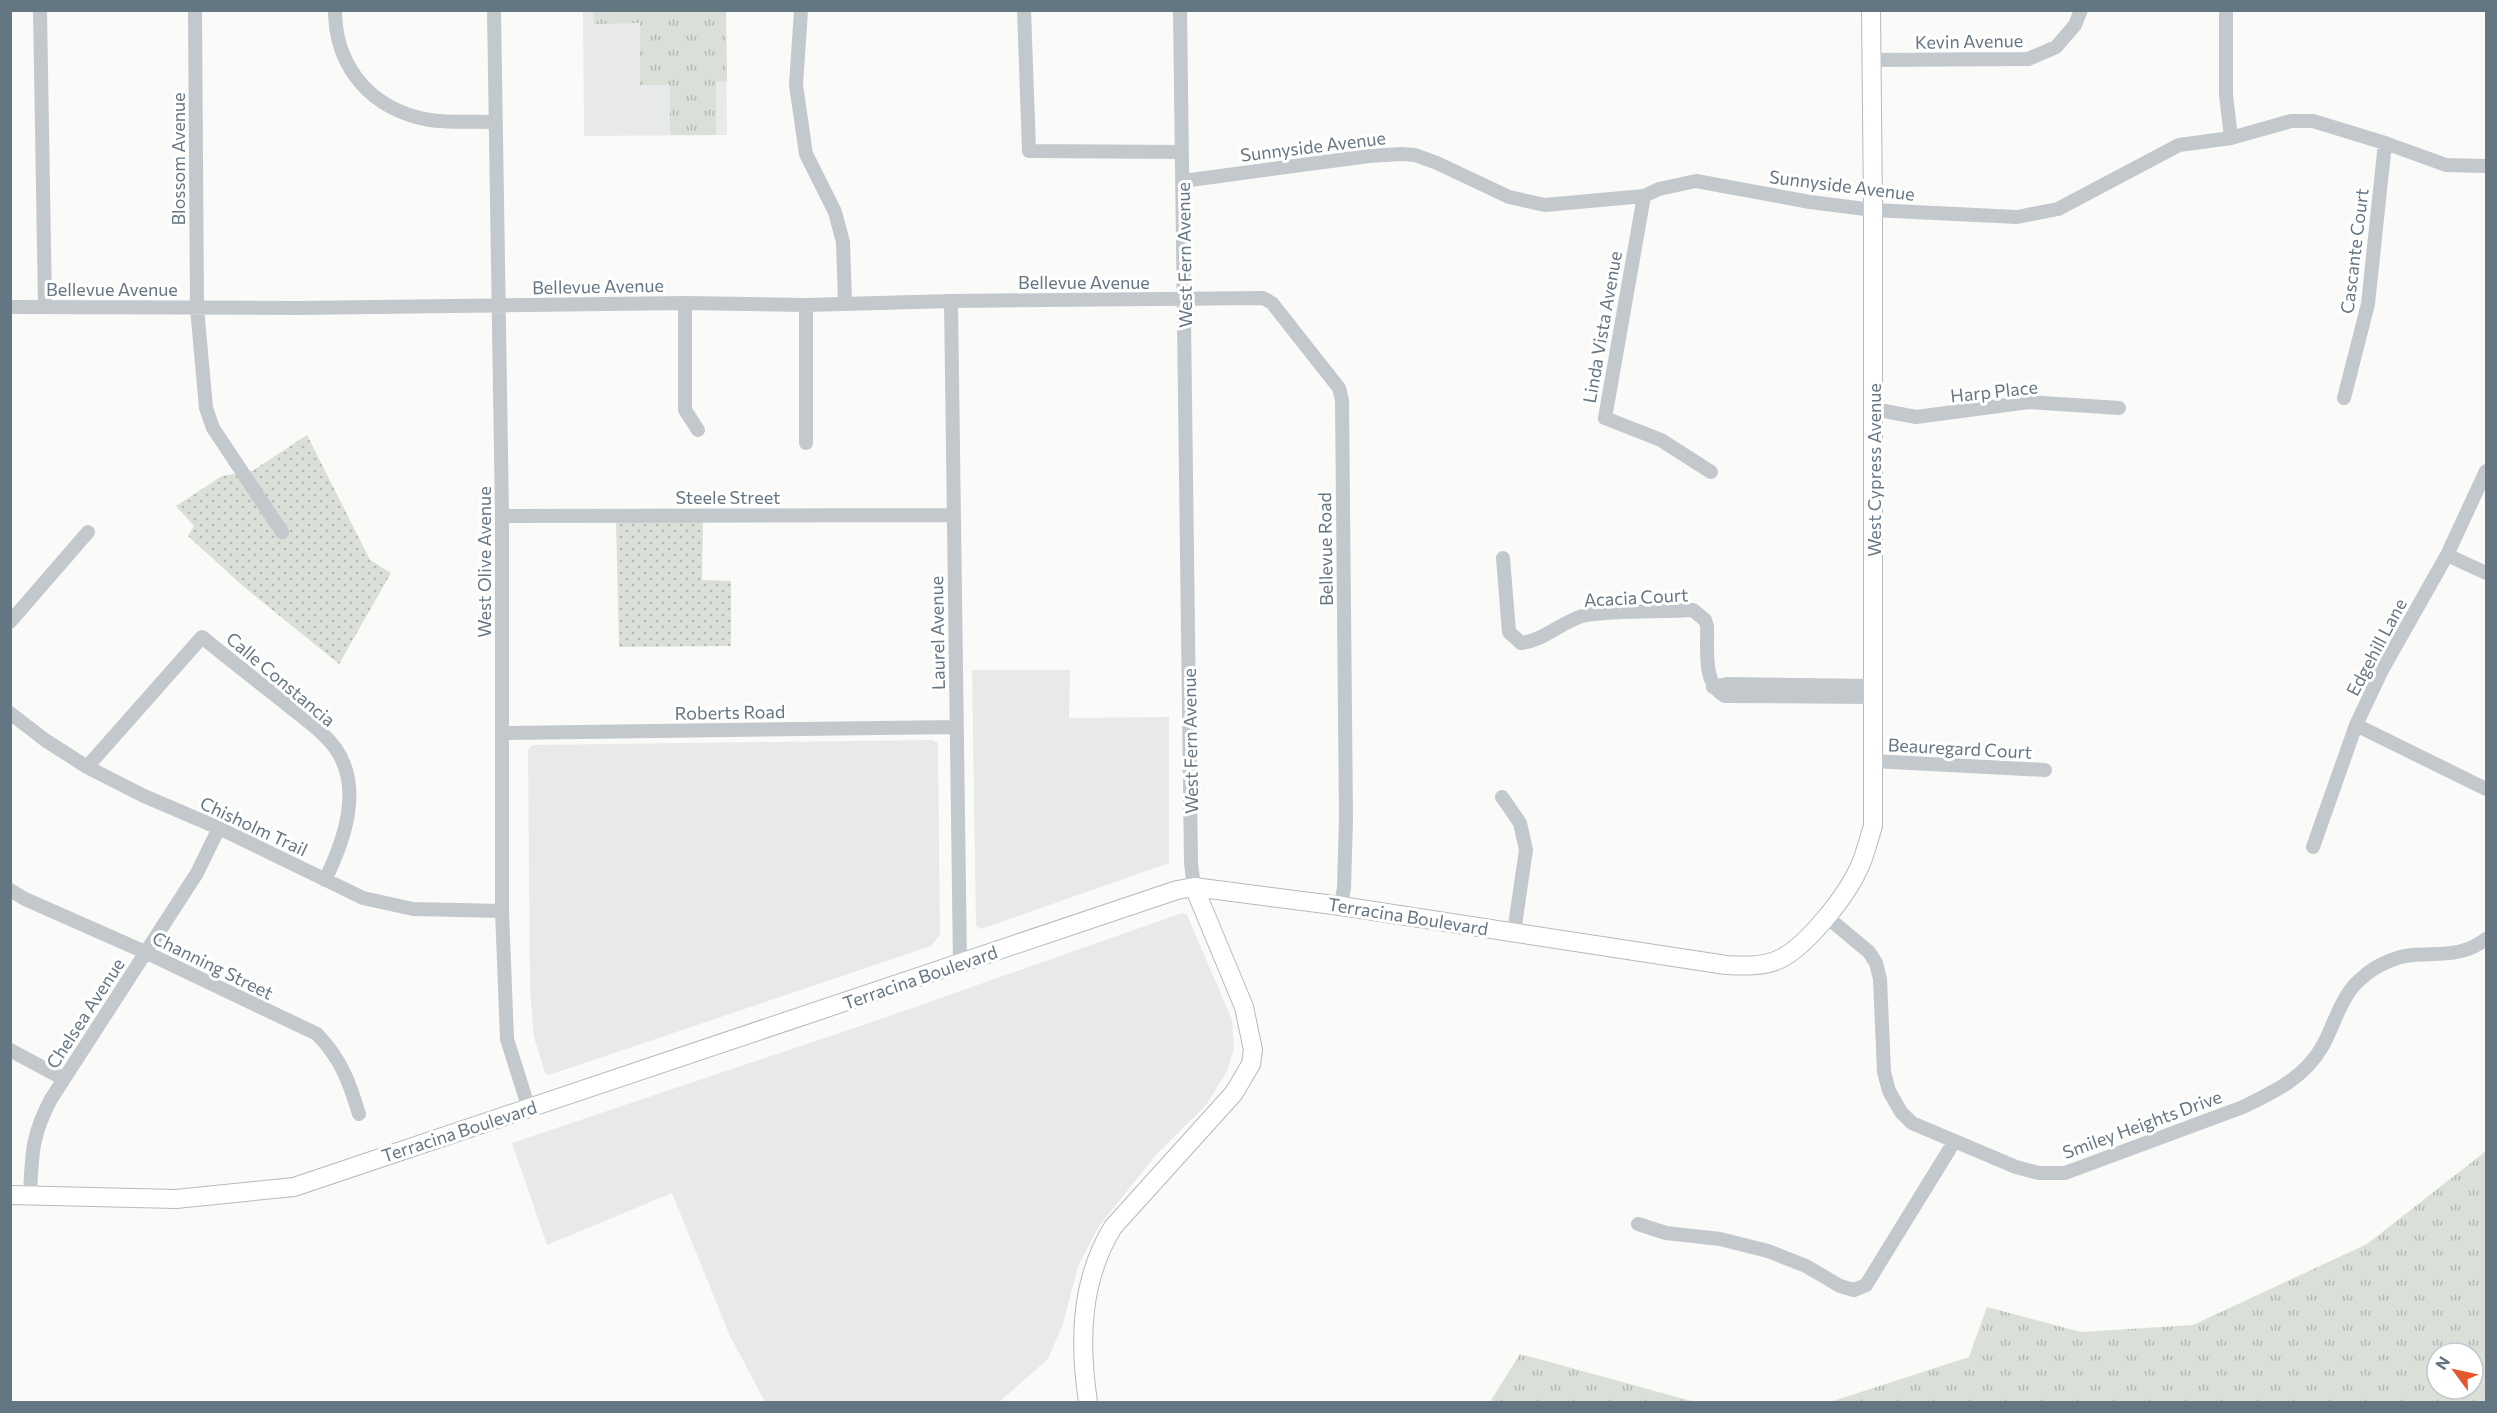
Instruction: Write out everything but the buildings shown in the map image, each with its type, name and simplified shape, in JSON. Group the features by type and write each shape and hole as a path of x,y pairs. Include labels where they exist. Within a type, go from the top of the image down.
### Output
{"main road":[{"name":"West Cypress Avenue","path":"1827,917 1858,871 1873,826 1875,692 1871,10"},
{"name":"Terracina Boulevard","path":"10,1195 176,1199 294,1186 393,1151 529,1109 1194,886 1744,966 1763,964 1781,958 1801,944 1827,917"},
{"name":"West Fern Avenue","path":"1088,1402 1083,1356 1087,1290 1101,1248 1113,1227 1234,1093 1251,1064 1253,1050 1244,1007 1194,886"}],"street":[{"path":"40,10 45,306"},
{"name":"Blossom Avenue","path":"195,10 197,308 208,417 223,444 282,532"},
{"path":"335,10 343,58 363,85 386,104 417,118 495,122"},
{"name":"West Olive Avenue","path":"494,10 502,516 502,911 507,1039 529,1109"},
{"path":"801,10 796,85 806,154 836,212 843,242 845,303"},
{"path":"1024,10 1029,152 1182,152"},
{"name":"West Fern Avenue","path":"1180,10 1191,863 1194,886"},
{"name":"Kevin Avenue","path":"1872,60 2028,59 2056,47 2075,25 2081,10"},
{"path":"2226,10 2226,94 2231,138"},
{"name":"Sunnyside Avenue","path":"1183,181 1369,156 1401,154 1415,155 1509,197 1545,206 1644,196 1659,189 1696,182 1810,202 1873,210 2017,217 2050,211 2115,181 2170,148 2231,138 2291,121 2313,121 2446,165 2487,166"},
{"name":"Cascante Court","path":"2344,398 2368,304 2385,143"},
{"name":"Linda Vista Avenue","path":"1644,196 1605,418 1661,440 1711,472"},
{"name":"Bellevue Road","path":"1185,299 1263,298 1272,303 1339,388 1342,400 1346,819 1344,886 1341,906"},
{"name":"Bellevue Avenue","path":"10,307 197,308 685,303 806,305 1185,299"},
{"name":"Laurel Avenue","path":"951,301 960,964"},
{"path":"685,303 685,410 698,430"},
{"path":"806,305 806,443"},
{"name":"Harp Place","path":"1874,409 1916,417 2029,402 2120,408"},
{"name":"Edgehill Lane","path":"2313,847 2356,725 2382,670 2447,555 2487,471"},
{"name":"Steele Street","path":"502,516 953,514"},
{"path":"10,622 88,532"},
{"path":"2447,555 2487,573"},
{"name":"Acacia Court","path":"1503,558 1509,632 1521,643 1529,642 1567,622 1584,616 1693,610 1705,620 1707,626 1709,679 1713,687 1727,684 1788,691 1875,692"},
{"name":"Calle Constancia","path":"87,767 202,637 319,731 336,750 345,770 350,792 348,814 340,848 325,880"},
{"name":"Chisholm Trail","path":"10,713 45,740 87,767 363,898 413,909 502,911"},
{"path":"2356,725 2487,789"},
{"name":"Roberts Road","path":"503,733 957,727"},
{"name":"Beauregard Court","path":"1873,761 2045,770"},
{"path":"1502,797 1520,823 1525,843 1514,932"},
{"name":"Chelsea Avenue","path":"30,1196 33,1141 38,1124 64,1079 196,873 219,828"},
{"name":"Channing Street","path":"10,890 317,1035 334,1052 349,1082 358,1114"},
{"name":"Smiley Heights Drive","path":"1827,917 1869,952 1876,963 1880,979 1884,1072 1888,1091 1901,1112 1912,1123 1953,1142 2039,1173 2065,1173 2243,1107 2295,1079 2313,1061 2347,996 2367,973 2392,960 2411,955 2439,956 2460,953 2487,939"},
{"path":"10,1050 64,1079"},
{"path":"1638,1224 1666,1233 1720,1239 1768,1251 1806,1266 1840,1286 1854,1290 1866,1285 1953,1142"}],"shaded area":[{"path":"583,11 726,11 727,135 584,136"},
{"path":"972,670 1070,670 1069,718 1169,717 1169,863 981,929 976,926"},
{"path":"932,740 938,743 940,935 931,946 549,1075 545,1073 534,1037 530,988 528,750 530,747 533,745"},
{"path":"1182,913 1187,915 1232,1020 1234,1048 1227,1071 1207,1104 1156,1155 1099,1226 1078,1266 1063,1324 1048,1359 999,1402 765,1402 730,1336 672,1193 547,1245 512,1143 878,1020"}],"green space":[{"path":"594,11 726,11 727,81 716,82 716,135 670,135 670,85 640,85 640,23 594,24"},
{"path":"307,435 370,560 391,573 339,664 244,587 188,536 194,526 176,506 222,476 252,471"},
{"path":"616,520 703,522 702,580 731,581 731,646 619,647"},
{"path":"2486,1151 2486,1402 1830,1402 1969,1357 1987,1307 2081,1332 2193,1325 2367,1244"},
{"path":"1520,1354 1695,1402 1490,1402"}]}
